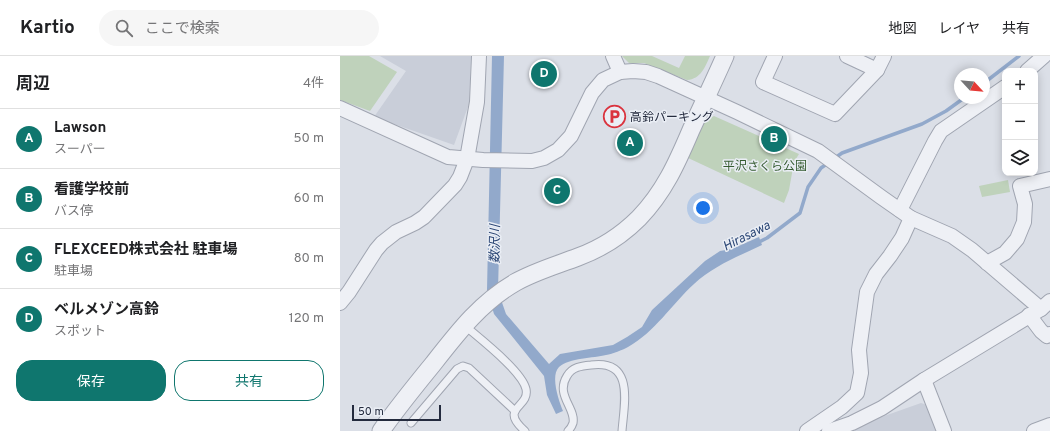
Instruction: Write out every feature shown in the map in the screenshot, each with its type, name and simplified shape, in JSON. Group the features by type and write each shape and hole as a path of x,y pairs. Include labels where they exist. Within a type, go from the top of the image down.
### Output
{"street":[{"path":"340,303 382,243 396,232 424,217 455,185 460,177 467,159 477,102 479,56"},
{"path":"613,56 620,72"},
{"path":"381,431 413,388 464,325 483,305 502,290 517,281 538,271 579,257 600,247 620,234 638,219 655,200 668,180 725,56"},
{"path":"775,56 763,82 836,114 877,70 884,56"},
{"path":"847,56 877,70"},
{"path":"1031,68 1044,56"},
{"path":"340,108 448,157 482,160 532,161 544,158 558,150 571,136 592,93 603,80 620,72 646,72 706,97 800,142 826,156 905,214 952,236 972,250 1040,308 1041,331 1048,336 1050,334"},
{"path":"807,431 842,407 857,393 860,373 859,350 867,292 876,274 902,238 905,214 931,148 941,131 1002,89"},
{"path":"987,263 1005,253 1017,239 1024,222 1025,204 1020,186 1050,179"},
{"path":"829,431 852,423 882,408 1040,308"},
{"path":"924,380 944,431"},
{"path":"1034,431 1050,425"}],"lane":[{"path":"464,325 511,367 523,382 527,390 525,398 515,411 514,419 516,423 525,431"},
{"path":"568,431 573,422 564,394 564,381 572,370 577,367 599,364 612,368 623,380 625,390 622,431"},
{"path":"411,423 457,369 463,366 469,368 515,411"}],"shaded area":[{"path":"380,56 471,56 469,104 454,145 374,117 406,71"},
{"path":"921,403 927,405 937,431 842,431"}],"green space":[{"path":"340,56 369,56 397,72 370,111 340,100"},
{"path":"622,56 652,56 679,68 685,56 710,56 702,72 696,77 687,80 644,63 629,63"},
{"name":"平沢さくら公園","path":"714,116 799,154 794,162 789,190 784,203 686,157 704,121"},
{"path":"1008,180 1010,192 982,197 979,186"}],"water":[{"name":"数沢川","path":"492,56 504,56 498,291 506,314 549,364 560,354 613,345 627,337 642,327 652,310 705,261 720,251 732,249 759,237 762,245 726,262 701,278 647,334 638,341 617,352 569,362 559,367 556,371 555,382 563,411 556,414 547,395 544,376 494,314 487,290"}],"waterway":[{"name":"Hirasawa","path":"990,78 1019,56"},
{"name":"Hirasawa","path":"835,158 842,153 922,124 956,104"},
{"name":"Hirasawa","path":"757,243 767,238 800,213 808,187 821,168 828,163"}],"place":[{"name":"ベルメゾン高鈴","path":"544,74"},
{"name":"高鈴パーキング","path":"614,117"},
{"name":"看護学校前","path":"774,139"},
{"name":"Lawson","path":"630,143"},
{"name":"FLEXCEED株式会社 駐車場","path":"557,191"}]}
